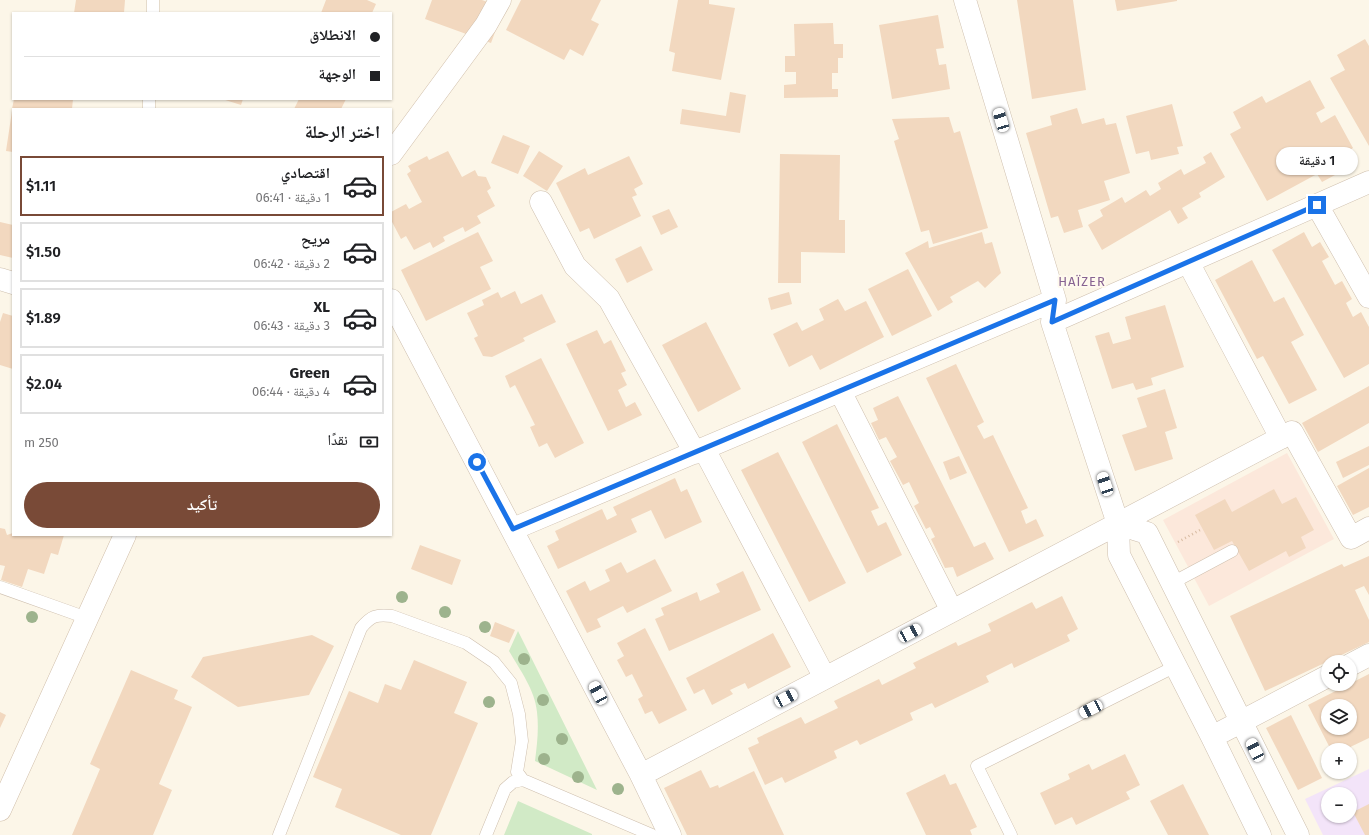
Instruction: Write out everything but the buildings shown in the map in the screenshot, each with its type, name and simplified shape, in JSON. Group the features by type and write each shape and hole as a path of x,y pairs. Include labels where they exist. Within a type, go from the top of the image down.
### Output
{"street":[{"path":"392,153 486,25 500,0"},
{"path":"964,0 1054,311 1118,524 1119,555 1212,737 1260,835"},
{"path":"513,529 840,391 1188,262 1369,182"},
{"path":"541,202 575,266 609,299 700,451 825,678"},
{"path":"1317,205 1369,298"},
{"path":"1188,262 1281,438"},
{"path":"0,279 12,283"},
{"path":"392,302 641,774 670,835"},
{"path":"840,391 952,611"},
{"path":"641,774 1292,432 1351,538 1369,528"},
{"path":"1118,524 1147,533 1298,835"},
{"path":"1,803 125,536"},
{"path":"1357,661 1369,655"},
{"path":"1212,737 1321,680"}],"lane":[{"path":"153,0 153,12"},
{"path":"1172,583 1232,551"},
{"path":"0,587 87,618"},
{"path":"279,835 361,628 369,618 382,615 392,616 466,643 494,662 511,683 519,714 522,741 517,772 523,780 652,835"},
{"path":"1011,835 977,766 1176,666"},
{"path":"486,835 505,789 513,782 523,780"}],"shaded area":[{"path":"1287,453 1334,539 1209,606 1163,520"},
{"path":"1369,769 1369,835 1323,835 1305,799 1321,792 1321,823 1357,823 1357,787 1331,787 1348,779 1357,779 1357,775"}],"green space":[{"path":"518,631 597,790 535,761 538,731 536,704 526,680 509,651"},
{"path":"518,801 592,834 592,835 504,835"}],"district":[{"name":"HAÏZER","path":"1082,281"}],"route":[{"path":"477,462 513,529 1055,300 1052,322 1317,205"}]}
